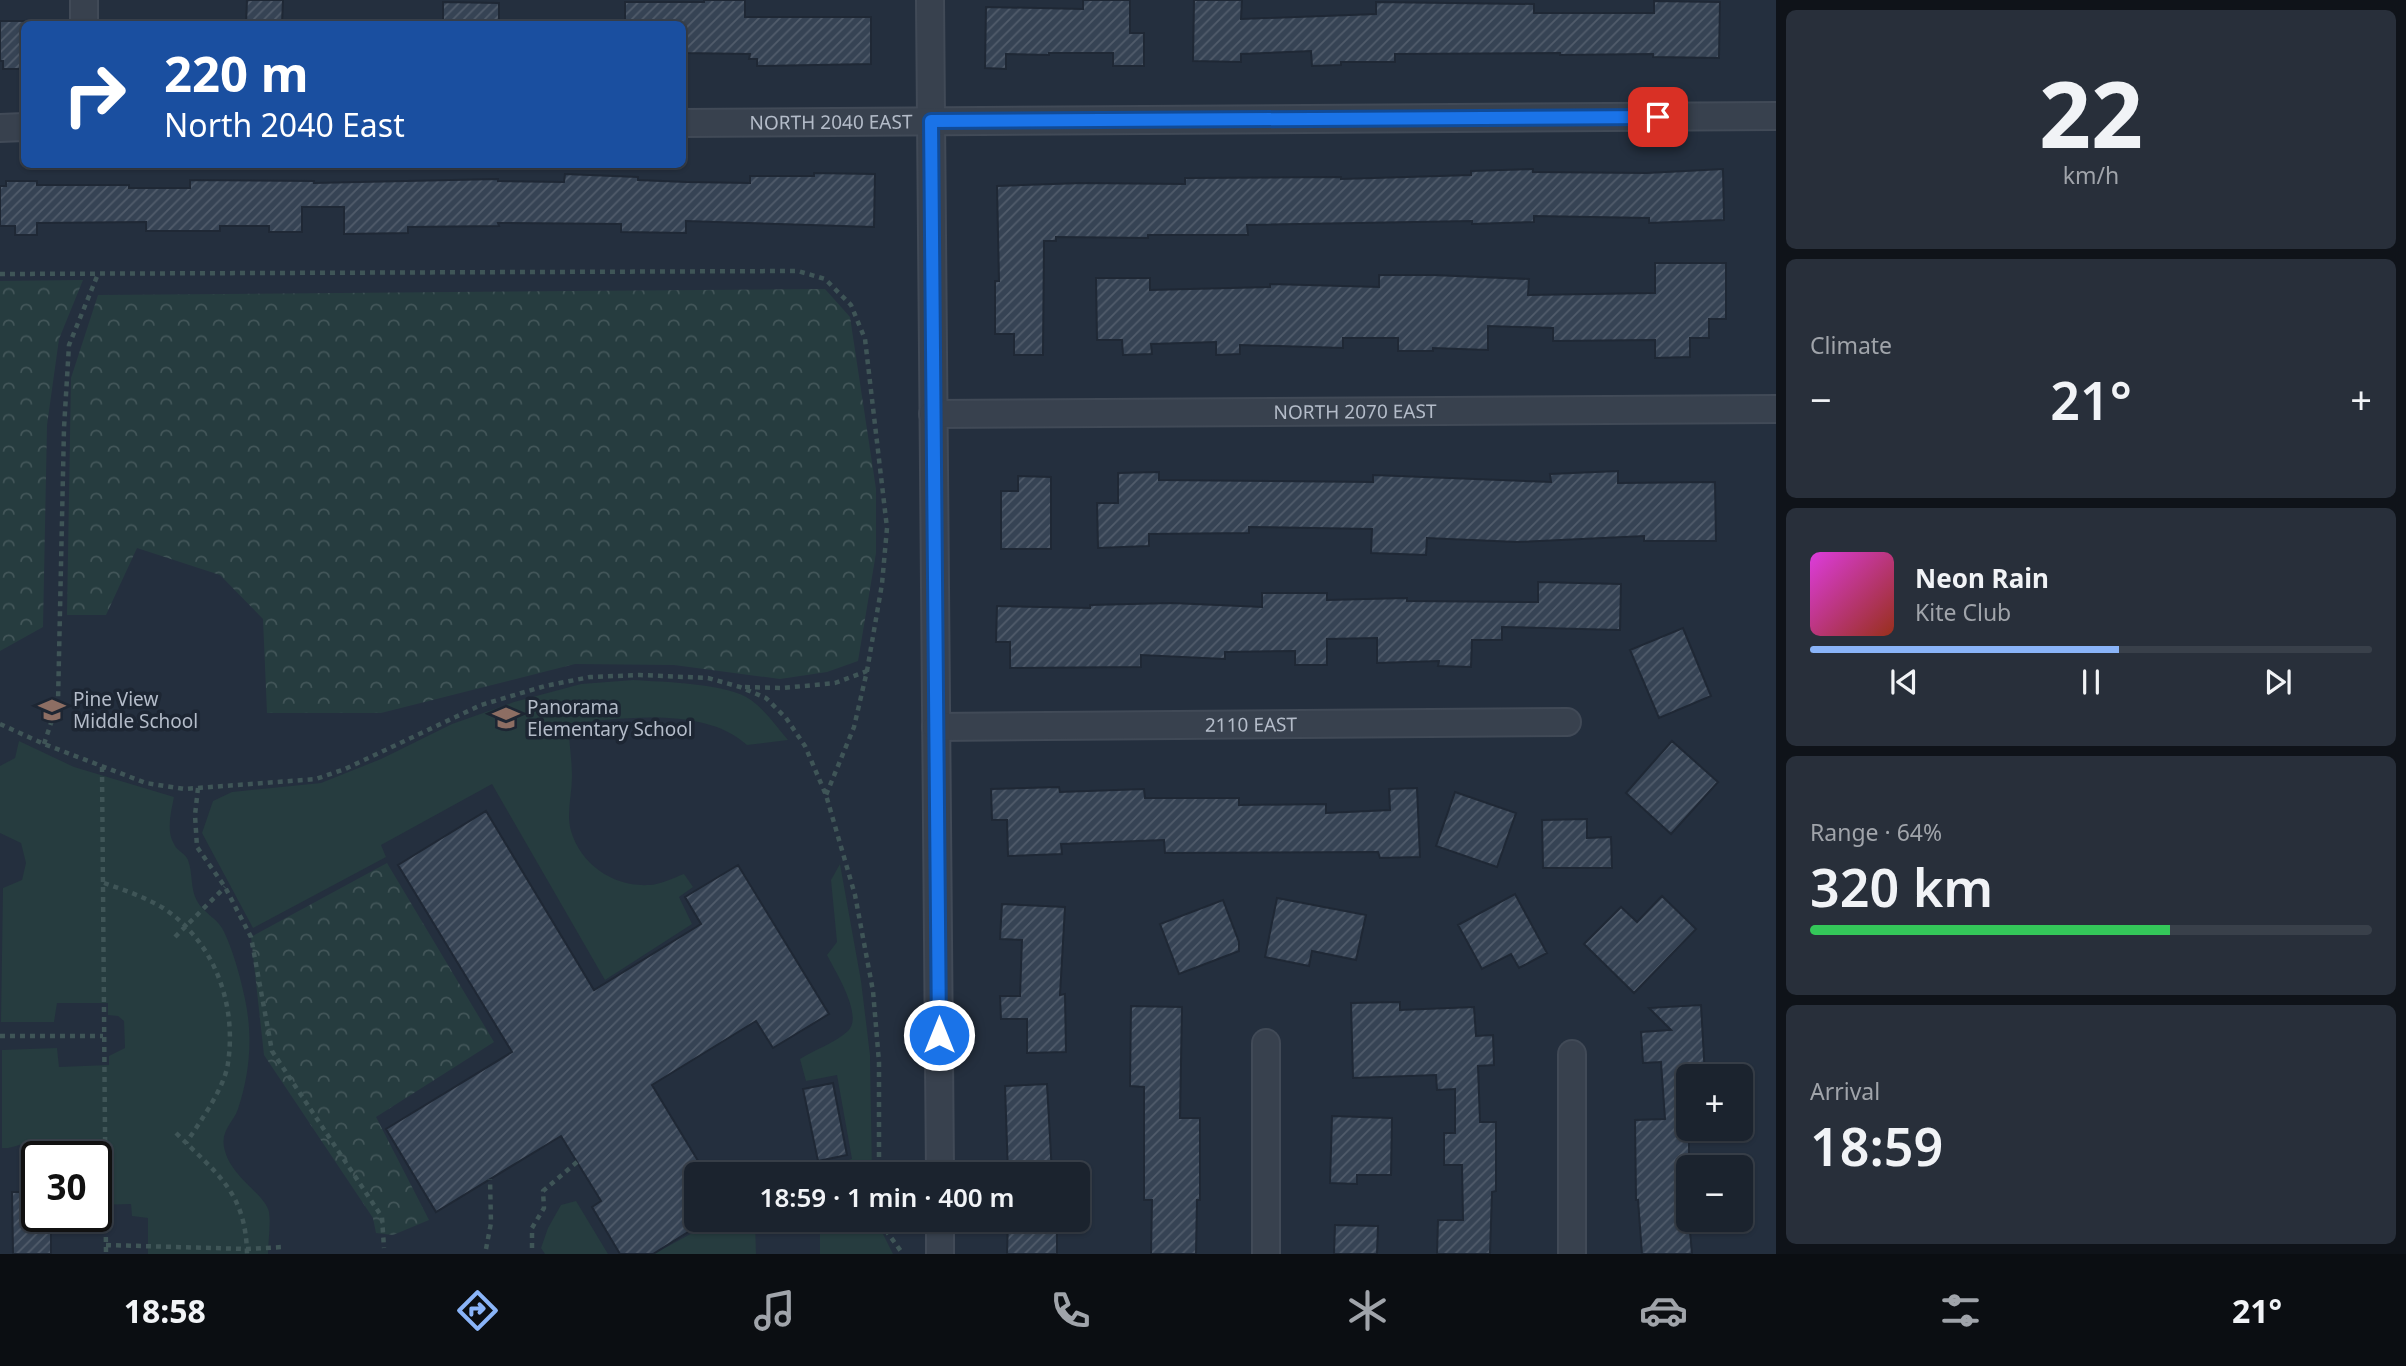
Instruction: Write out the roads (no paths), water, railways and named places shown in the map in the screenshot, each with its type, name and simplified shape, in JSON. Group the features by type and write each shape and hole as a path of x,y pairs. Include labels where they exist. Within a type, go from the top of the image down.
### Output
{"street":[{"path":"84,0 84,21"},
{"path":"930,0 940,1162"},
{"name":"NORTH 2040 EAST","path":"686,123 1776,116"},
{"path":"0,128 21,127"},
{"name":"NORTH 2070 EAST","path":"933,414 1776,410"},
{"name":"2110 EAST","path":"936,727 1567,722"},
{"path":"1266,1043 1266,1254"},
{"path":"1572,1054 1572,1254"},
{"path":"940,1232 940,1254"}],"place":[{"name":"Pine View Middle School","path":"52,710"},
{"name":"Panorama Elementary School","path":"506,718"}]}
